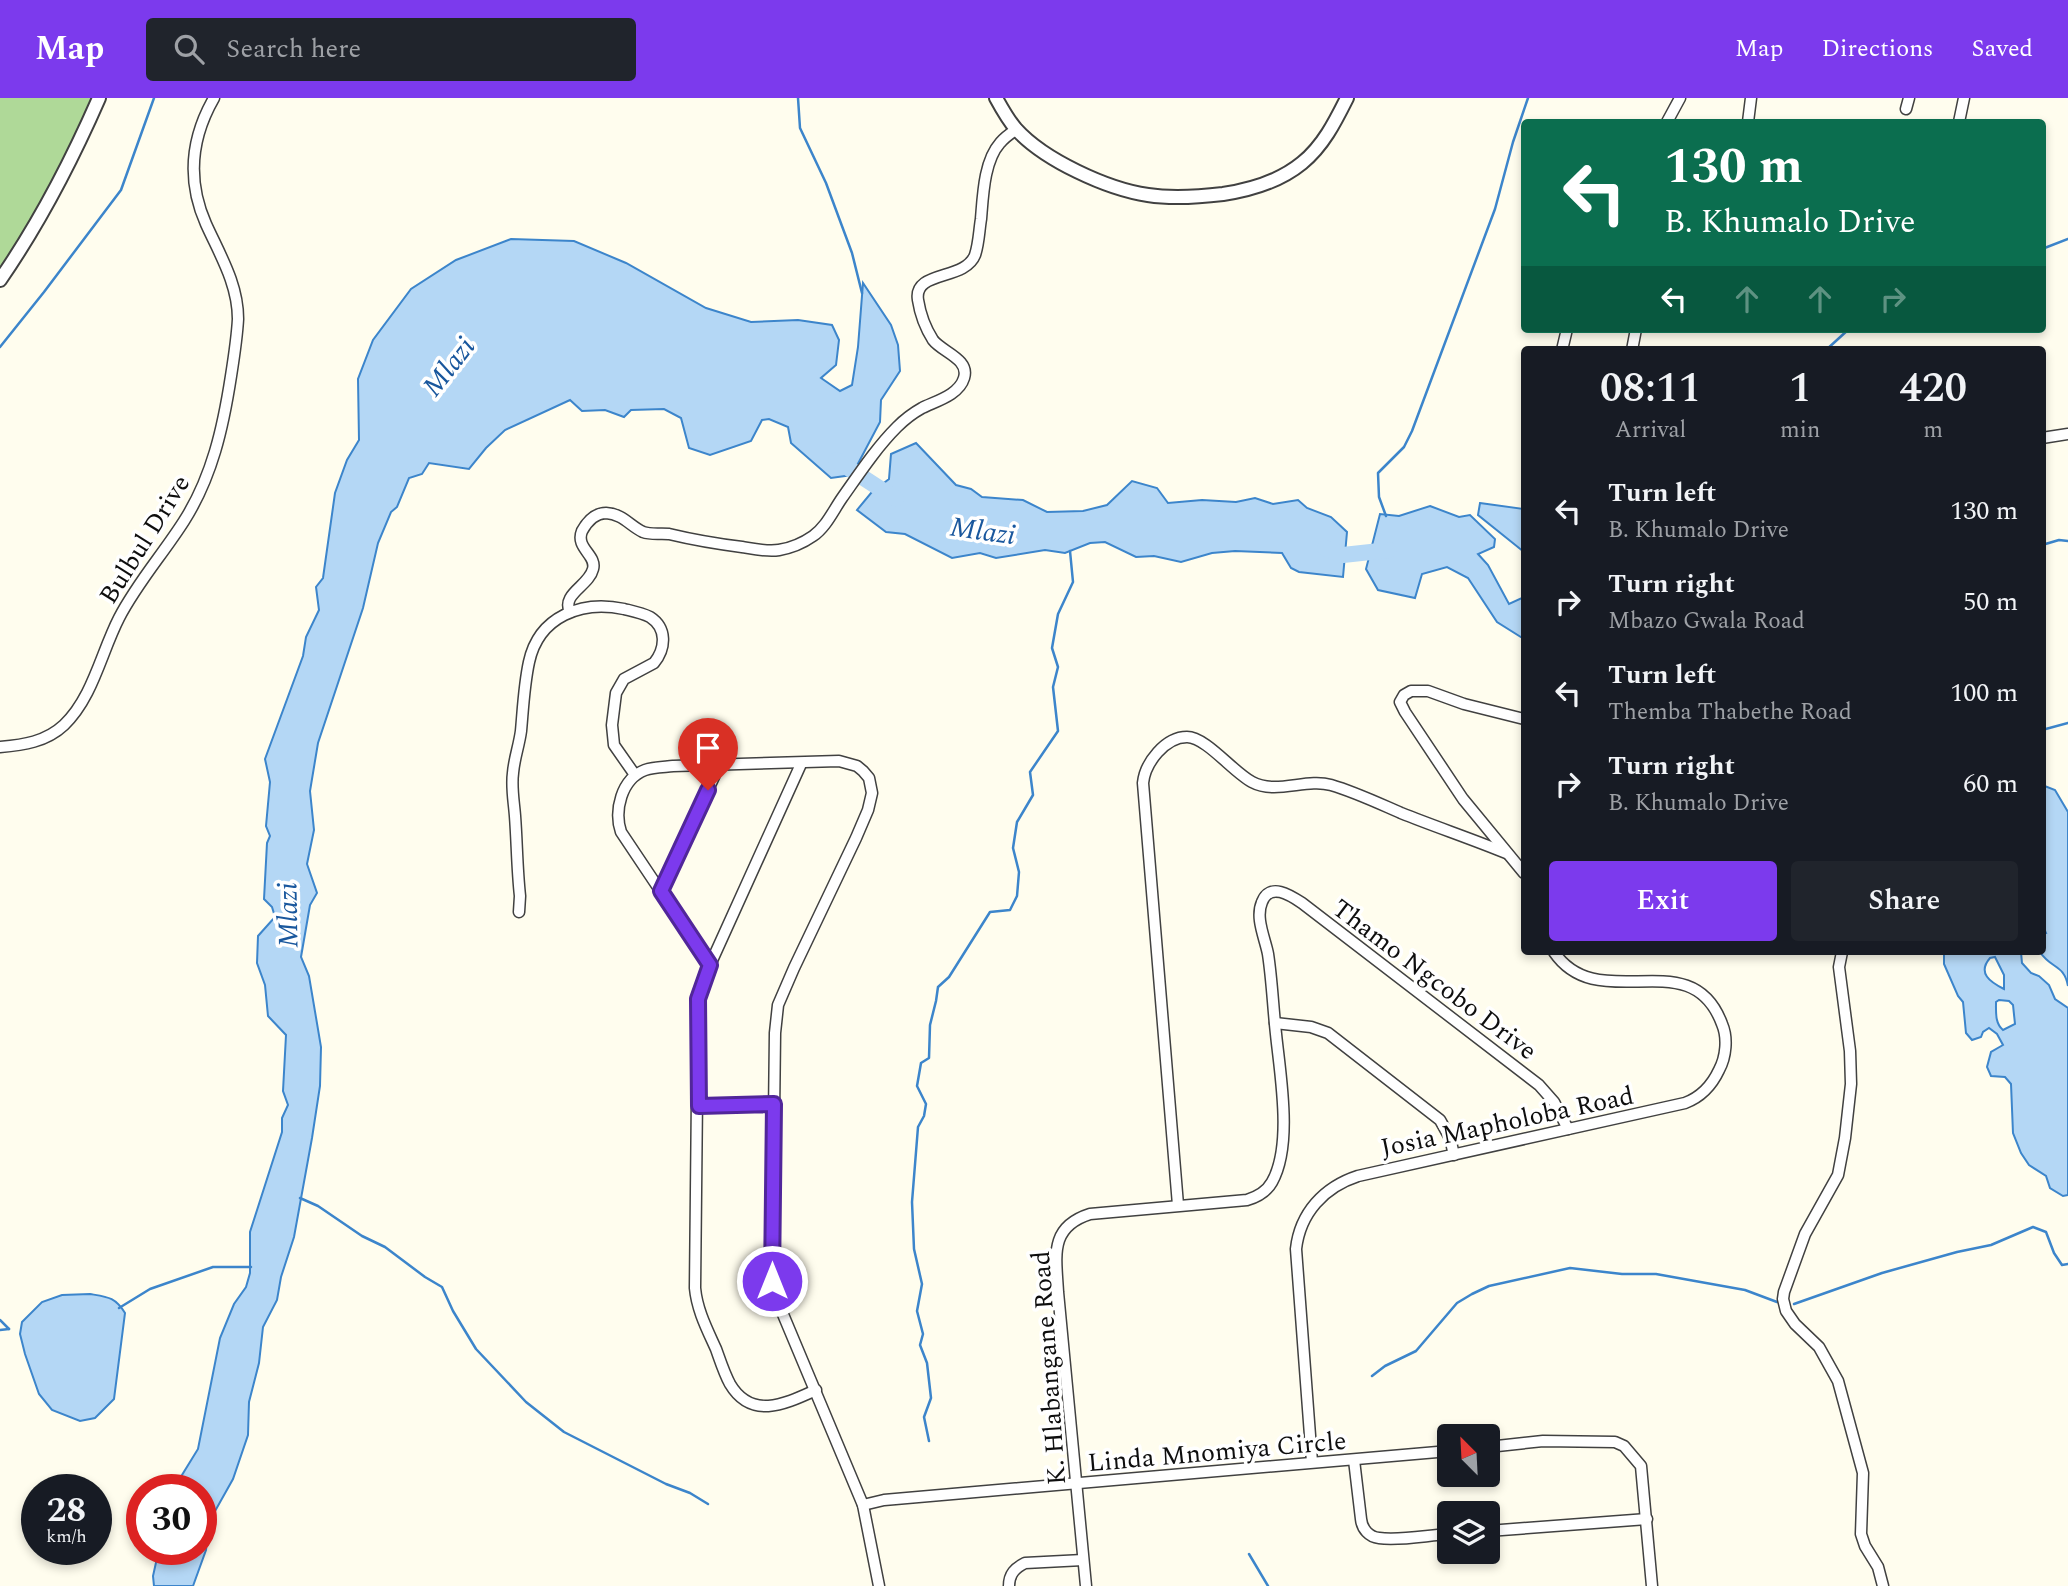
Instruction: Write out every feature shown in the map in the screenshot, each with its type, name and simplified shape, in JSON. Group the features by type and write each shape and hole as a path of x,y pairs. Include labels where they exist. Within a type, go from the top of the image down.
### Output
{"street":[{"path":"0,280 44,212 99,98"},
{"name":"Bulbul Drive","path":"0,747 38,740 54,733 66,723 91,684 123,611 184,521 207,477 220,437 227,403 238,321 236,296 231,279 198,202 193,173 198,131 214,98"},
{"path":"996,98 1017,129 1044,152 1084,174 1145,195 1181,197 1247,189 1286,174 1319,146 1347,98"},
{"path":"1669,119 1680,98"},
{"path":"1748,119 1751,98"},
{"path":"1906,109 1909,98"},
{"path":"1960,119 1964,98"},
{"path":"570,612 567,607 569,598 586,582 594,568 580,537 586,525 597,515 605,513 619,516 646,533 665,533 771,551 794,546 824,526 881,445 910,416 955,390 964,379 963,366 958,359 937,345 927,329 918,293 928,280 963,269 972,260 978,242 991,161 1000,143 1017,129"},
{"path":"2046,437 2068,433"},
{"path":"519,912 512,777 519,746 528,663 541,635 559,618 570,612 594,606 618,608 647,616 661,629 663,645 657,659 624,680 616,694 612,733 614,745 635,775"},
{"path":"1521,718 1464,704 1428,691 1411,691 1404,695 1400,702 1463,799 1521,870"},
{"path":"1178,1205 1143,783 1145,770 1153,758 1176,739 1195,738 1211,748 1237,772 1257,784 1329,785 1506,853"},
{"path":"710,965 628,844 619,825 620,801 635,775 659,768 839,761 857,766 869,778 872,793 868,810 778,1005 775,1032 772,1281 777,1300 863,1505 880,1586"},
{"path":"801,764 710,965 698,999 699,1106 695,1288 701,1315 730,1383 741,1397 764,1407 785,1404 816,1390"},
{"path":"661,891 719,766"},
{"name":"Thamo Ngcobo Drive","path":"1261,903 1268,893 1277,891 1302,903 1539,1085 1554,1102 1568,1129"},
{"name":"K. Hlabangane Road","path":"1086,1586 1055,1254 1057,1243 1067,1226 1090,1214 1247,1200 1260,1194 1271,1184 1280,1156 1284,1116 1268,954 1260,920 1261,903"},
{"name":"Josia Mapholoba Road","path":"1312,1462 1296,1249 1301,1226 1321,1197 1341,1182 1396,1167 1674,1106 1698,1097 1721,1068 1726,1039 1724,1030 1714,1006 1698,990 1674,982 1605,981 1585,977 1569,970 1556,955"},
{"path":"1841,955 1839,967 1850,1051 1851,1084 1845,1138 1838,1175 1805,1234 1783,1299 1784,1307 1795,1324 1819,1347 1838,1381 1863,1473 1861,1534 1883,1586"},
{"path":"1275,1024 1311,1027 1328,1033 1440,1119 1450,1138 1454,1154"},
{"path":"699,1106 774,1104"},
{"path":"1500,1446 1544,1441 1615,1441 1630,1452 1641,1466 1652,1586"},
{"name":"Linda Mnomiya Circle","path":"863,1505 884,1500 1437,1452"},
{"path":"1354,1460 1361,1524 1366,1532 1379,1538 1437,1535"},
{"path":"1500,1530 1647,1519"},
{"path":"1009,1586 1012,1573 1025,1563 1083,1560"}],"green space":[{"path":"0,98 98,98 77,146 0,276"}],"water":[{"path":"511,239 574,241 626,263 706,308 751,322 798,320 832,325 839,340 836,365 821,378 840,391 852,385 863,283 891,325 898,345 900,371 881,400 880,422 852,475 831,478 791,443 788,427 769,419 762,420 751,441 710,455 689,448 681,418 664,409 631,410 624,417 605,410 582,411 570,400 505,430 469,469 429,463 422,474 409,478 378,543 363,608 318,743 310,791 314,830 307,864 317,893 310,905 301,957 309,976 321,1047 320,1086 294,1237 281,1277 277,1300 263,1327 259,1363 249,1402 248,1435 233,1479 217,1508 217,1474 183,1474 198,1449 220,1338 234,1304 246,1287 250,1273 250,1232 288,1105 283,1091 286,1035 268,1016 265,985 257,963 258,936 275,917 272,907 264,899 267,843 270,836 266,826 270,782 265,759 303,656 306,637 319,610 316,587 323,578 335,493 347,460 359,440 358,379 373,340 411,289 456,260"},
{"path":"916,443 956,485 971,489 982,497 1023,500 1047,512 1083,511 1107,505 1132,481 1157,488 1168,503 1202,500 1236,502 1255,498 1273,504 1298,500 1307,508 1331,517 1347,532 1343,577 1299,572 1291,568 1282,553 1212,553 1181,562 1154,556 1136,557 1105,542 1090,543 1065,553 1045,550 996,558 980,553 952,558 905,534 886,532 857,510 871,493 889,479 891,454"},
{"path":"1480,503 1521,509 1521,550 1478,515"},
{"path":"1430,506 1459,517 1470,515 1495,539 1494,547 1478,554 1488,565 1509,604 1521,598 1521,637 1497,622 1468,578 1447,567 1422,574 1415,598 1378,590 1366,569 1380,514 1399,516"},
{"path":"2046,787 2055,790 2068,812 2068,986 2060,970 2043,955 2046,955"},
{"path":"1944,955 2021,955 2022,963 2049,985 2055,999 2068,1008 2068,1195 2063,1196 2050,1188 2046,1176 2029,1165 2021,1153 2013,1133 2011,1084 2005,1077 1991,1076 1987,1067 1991,1052 2003,1045 1997,1034 1989,1028 1981,1037 1972,1040 1966,1033 1963,1002 1944,964","holes":["1995,957 2004,975 2004,989 1990,980 1985,973 1986,963 1990,958","2009,1001 2013,1005 2015,1024 2003,1030 1996,1018 1996,1002"]},
{"path":"90,1294 110,1299 125,1313 114,1399 95,1418 80,1421 52,1410 39,1394 20,1334 22,1322 42,1302 62,1295"},
{"path":"155,1565 201,1565 193,1586 154,1586"}],"waterway":[{"path":"0,347 121,190 154,98"},
{"path":"798,98 800,128 826,183 852,253 862,293"},
{"path":"1386,516 1379,497 1378,473 1404,447 1412,431 1495,209 1528,98"},
{"path":"2046,247 2068,239"},
{"path":"1830,346 1845,333"},
{"name":"Mlazi","path":"836,460 896,499"},
{"path":"2046,544 2059,540 2068,541"},
{"name":"Mlazi","path":"1325,548 1343,555 1389,550"},
{"path":"929,1441 924,1417 931,1398 927,1363 920,1345 923,1334 917,1311 922,1284 914,1249 912,1202 918,1127 926,1104 917,1086 921,1063 929,1058 930,1025 938,987 949,977 990,912 1010,910 1017,896 1019,872 1013,848 1017,822 1033,795 1030,772 1058,731 1053,687 1058,667 1052,648 1058,614 1073,582 1070,551"},
{"path":"2046,729 2068,723"},
{"path":"300,1198 385,1247 442,1287 476,1349 526,1402 564,1432 708,1504"},
{"path":"1794,1304 1882,1273 1991,1245 2033,1227 2046,1232 2062,1265 2068,1264"},
{"path":"119,1308 150,1289 213,1267 251,1267"},
{"path":"1372,1376 1385,1366 1416,1351 1457,1303 1472,1294 1489,1286 1570,1268 1622,1274 1656,1274 1745,1290 1777,1302"},
{"path":"0,1320 9,1329"},
{"path":"0,1330 9,1329"},
{"path":"1249,1554 1268,1586"}],"route":[{"path":"708,790 661,891 710,965 698,999 699,1106 774,1104 772,1281"}]}
